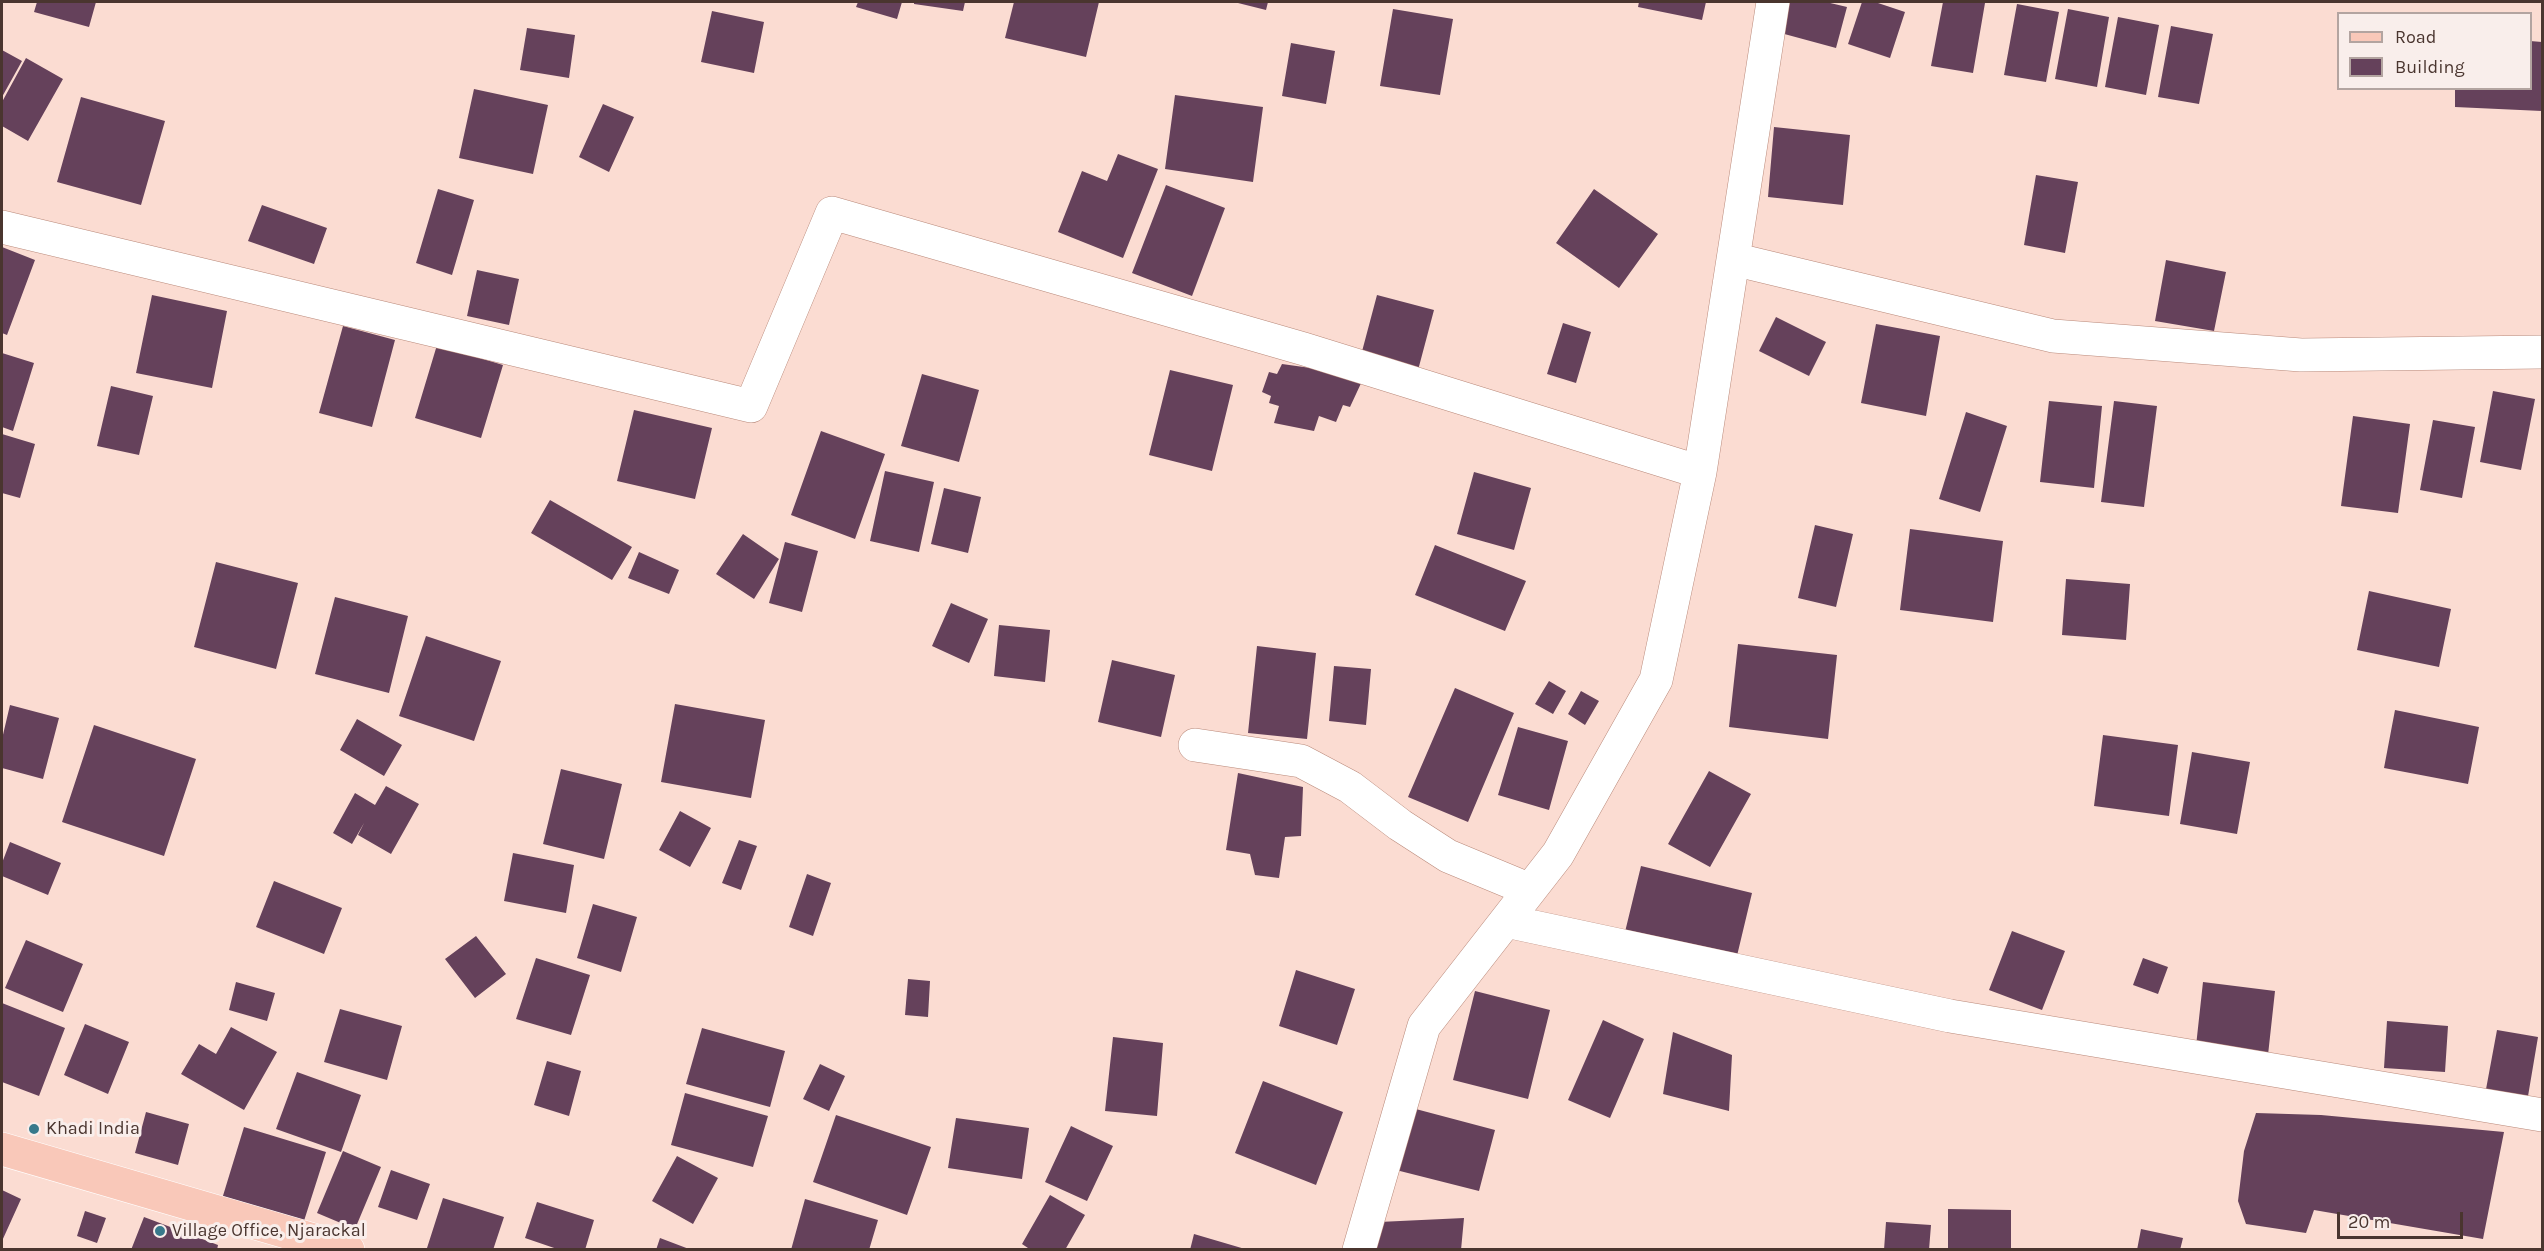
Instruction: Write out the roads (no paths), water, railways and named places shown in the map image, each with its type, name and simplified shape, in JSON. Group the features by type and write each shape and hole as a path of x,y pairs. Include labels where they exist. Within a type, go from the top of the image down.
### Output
{"main road":[{"path":"2,1149 348,1250"}],"street":[{"path":"1359,1250 1424,1026 1558,854 1656,680 1700,472 1773,2"},
{"path":"2,227 751,406 832,213 1304,349 1700,472"},
{"path":"1733,259 2053,336 2301,356 2542,352"},
{"path":"1195,745 1301,761 1350,787 1400,825 1448,856 1530,890"},
{"path":"1506,921 1950,1016 2542,1115"}],"place":[{"name":"Khadi India","path":"34,1129"},
{"name":"Village Office, Njarackal","path":"160,1231"}]}
